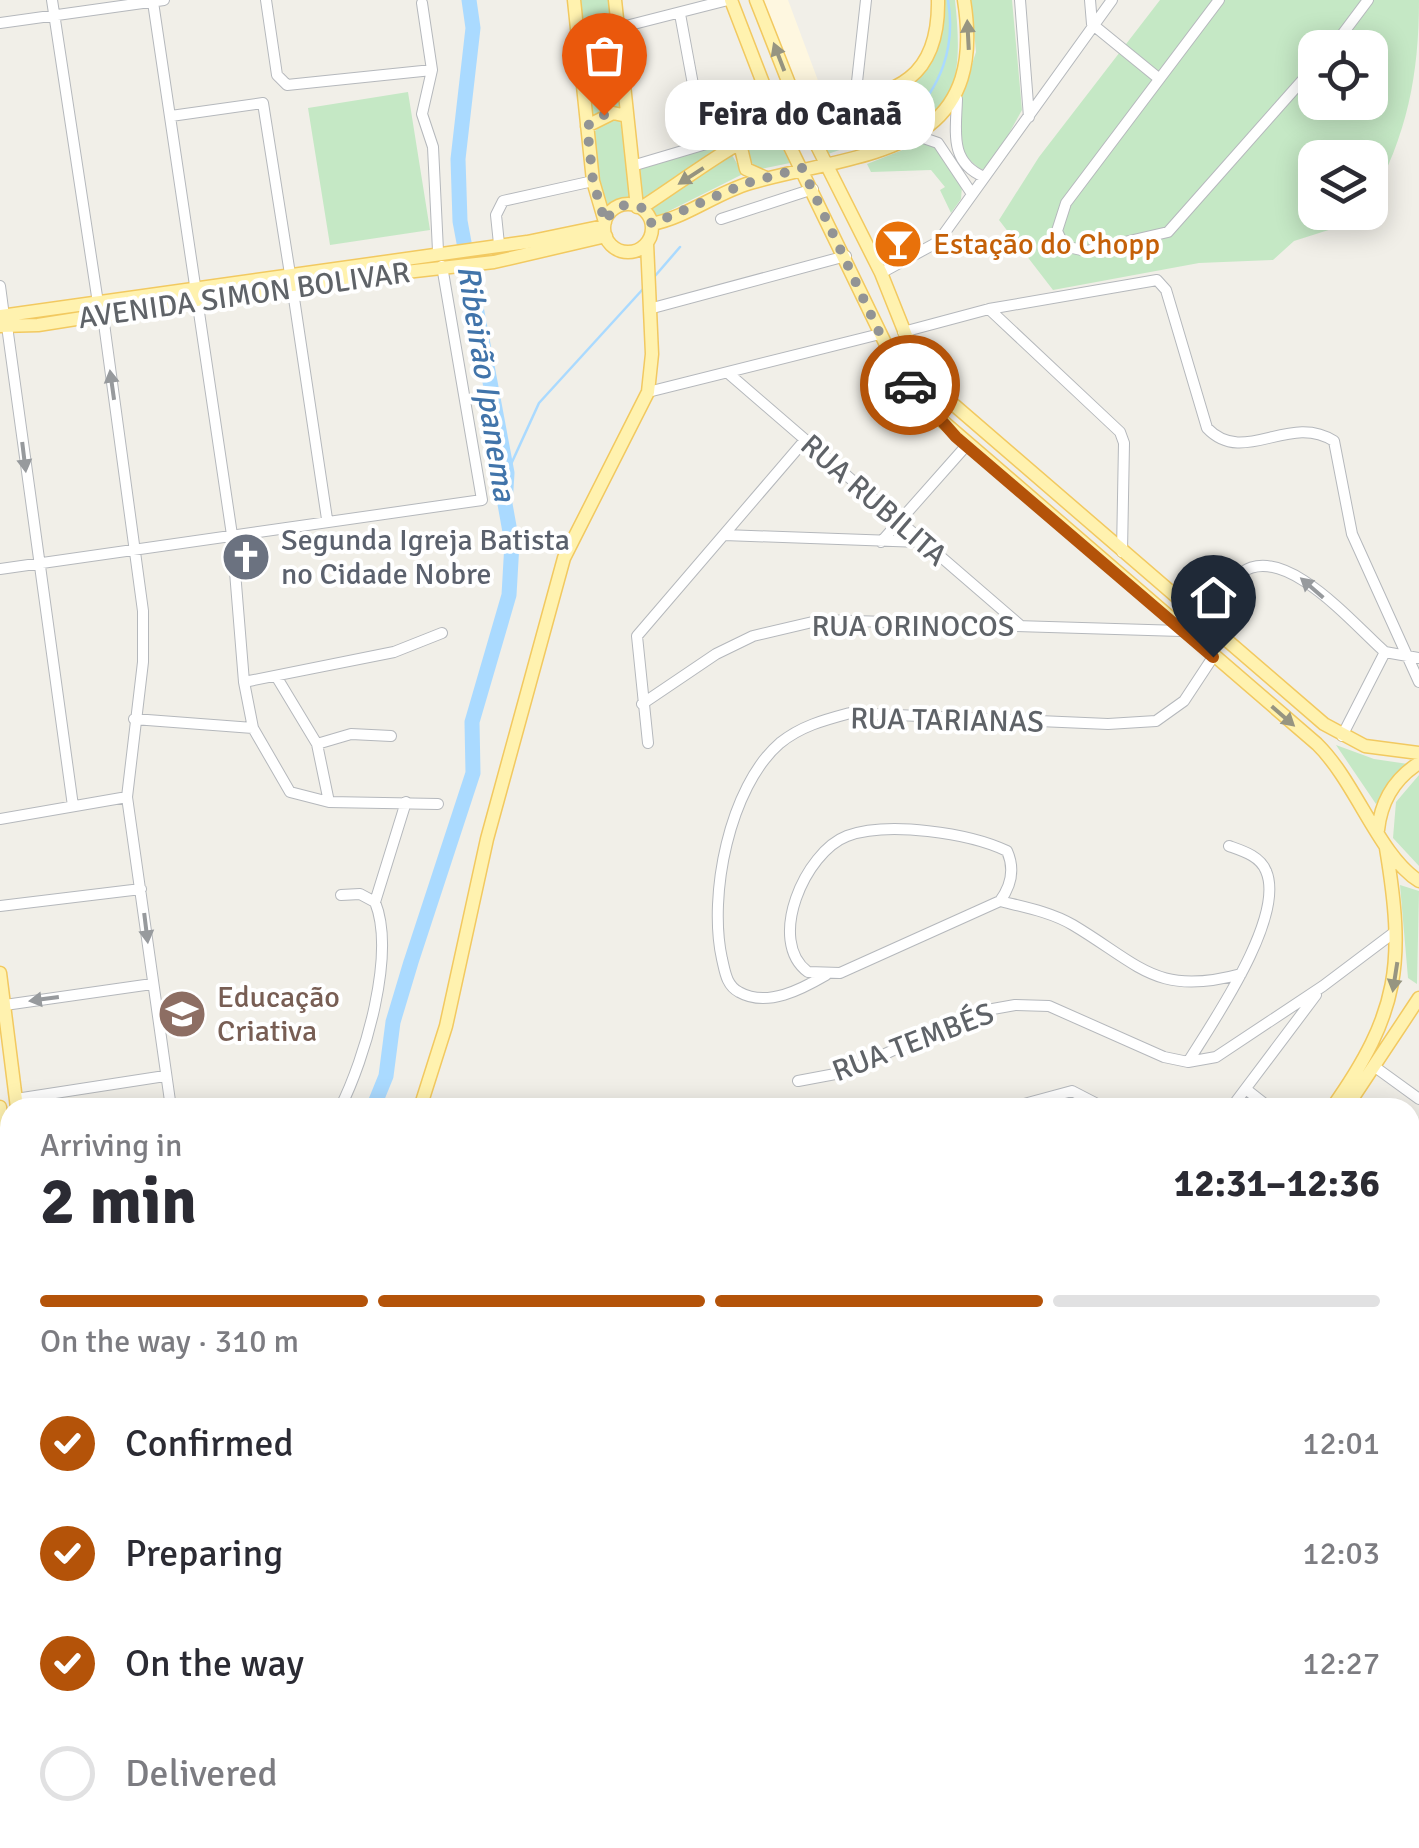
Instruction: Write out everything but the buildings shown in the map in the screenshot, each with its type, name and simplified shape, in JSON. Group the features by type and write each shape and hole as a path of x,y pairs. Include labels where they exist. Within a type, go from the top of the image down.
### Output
{"main road":[{"path":"574,0 593,181 605,228 624,251 647,243"},
{"path":"423,1098 446,1026 487,839 564,558 648,392 647,243 652,224 640,207 632,166 616,0"},
{"path":"729,0 778,122 846,256 880,334 918,397 966,446 1331,758 1386,845 1419,882"},
{"path":"756,0 801,114 881,274 903,332 950,405 1342,736 1365,746 1419,753"},
{"path":"605,228 618,206 640,207 778,122 901,86 926,62 936,42 938,0"},
{"path":"652,224 771,177 872,150 916,135 934,124 957,99 969,47 964,0"},
{"path":"578,35 618,28"},
{"path":"855,100 866,104 880,119 880,134 872,150"},
{"path":"587,126 613,113 627,116"},
{"path":"740,144 749,172 771,177"},
{"name":"AVENIDA SIMON BOLIVAR","path":"3,321 291,280 442,250 605,228"},
{"name":"AVENIDA SIMON BOLIVAR","path":"291,280 494,262 605,228"},
{"path":"1378,830 1387,796 1400,778 1419,763"},
{"path":"1338,1098 1390,1004 1398,968 1386,845"},
{"path":"0,974 16,1098"},
{"path":"1353,1098 1419,998"}],"street":[{"path":"52,0 136,550 143,662 127,797 169,1098"},
{"path":"266,0 276,75 287,85 432,70"},
{"path":"618,28 729,0"},
{"path":"855,100 866,0"},
{"path":"1020,0 1030,118"},
{"path":"1090,0 1092,24 1158,77"},
{"path":"881,274 938,242 1112,0"},
{"path":"1219,0 1066,203 1056,232 1070,250 1086,251 1168,232 1298,85"},
{"path":"1346,30 1368,0"},
{"path":"0,23 159,1 171,116 232,535 244,682 253,728 290,792 329,802 438,804"},
{"path":"422,3 432,70 422,114 433,147 442,250"},
{"path":"680,14 704,144"},
{"path":"957,99 960,162 984,176"},
{"path":"171,116 264,103 327,519"},
{"path":"632,166 778,122"},
{"path":"916,135 938,143 972,194"},
{"path":"495,244 496,215 503,200 593,181"},
{"path":"721,219 813,189"},
{"path":"649,309 846,256"},
{"path":"0,569 327,519 482,500 447,265"},
{"path":"903,332 989,309 1158,280 1166,290 1207,428 1217,439 1244,444 1300,431 1334,441 1352,534 1414,657 1419,682"},
{"path":"0,286 73,806"},
{"path":"989,309 1120,432 1124,442 1122,552"},
{"path":"648,392 880,334"},
{"name":"RUA RUBILITA","path":"728,373 1022,626"},
{"path":"648,742 637,636 806,440"},
{"path":"881,542 902,523 966,446"},
{"path":"724,535 921,542"},
{"path":"1202,620 1242,572 1262,564 1288,568 1386,652 1414,657"},
{"name":"RUA ORINOCOS","path":"642,704 716,654 753,636 821,620 1181,631 1202,620"},
{"path":"244,682 394,652 442,633"},
{"path":"1342,736 1386,652"},
{"name":"RUA TARIANAS","path":"1000,901 895,950 775,997 738,992 727,980 715,928 731,830 752,775 777,746 816,722 850,713 1108,724 1156,721 1184,702 1213,657"},
{"path":"276,676 317,744 329,802"},
{"path":"134,719 253,728"},
{"path":"317,744 351,734 391,736"},
{"path":"0,819 127,797"},
{"path":"344,1098 367,1037 382,941 375,902 406,802"},
{"path":"826,975 798,964 792,905 822,854 847,836 936,832 989,843 1007,852 1011,860 1010,882 1000,901 1070,922 1128,963 1160,978 1199,985 1241,974"},
{"path":"1188,1062 1254,952 1270,892 1266,869 1250,853 1229,846"},
{"path":"0,906 141,889"},
{"path":"341,895 360,894 375,902"},
{"path":"1188,1062 1216,1057 1323,986 1396,931"},
{"path":"5,1005 152,984"},
{"path":"1240,1098 1323,986"},
{"name":"RUA TEMBÉS","path":"798,1081 846,1072 976,1012 1015,1005 1049,1006 1164,1057 1188,1062"},
{"path":"1375,1068 1416,1098"},
{"path":"44,1098 165,1076"},
{"path":"1247,1090 1257,1098"},
{"path":"1048,1098 1072,1092 1084,1098"}],"shaded area":[{"path":"756,0 788,0 823,94 801,102"}],"green space":[{"path":"578,0 610,0 612,22 581,28"},
{"path":"943,0 955,0 958,47 952,88 930,120 886,140 887,124 873,103 907,87 929,66 940,38"},
{"path":"971,0 1012,0 1022,110 992,164 981,170 963,154 960,101 976,52"},
{"path":"1160,0 1419,0 1413,79 1402,129 1388,165 1388,140 1298,140 1298,230 1329,230 1294,241 1273,260 1199,263 1053,290 999,220 1039,157"},
{"path":"614,33 622,108 601,111 589,121 584,40"},
{"path":"408,92 430,230 330,245 308,108"},
{"path":"856,106 874,117 871,139 828,154 812,118"},
{"path":"620,119 632,200 603,207 594,132 606,120"},
{"path":"774,131 790,163 756,170 746,152 750,145"},
{"path":"736,141 641,201 637,167"},
{"path":"923,142 933,144 962,186 961,199 951,213 940,190 945,187 931,170 871,172 867,164"},
{"path":"732,155 743,174 647,222 645,212"},
{"path":"1336,745 1374,759 1408,764 1394,776 1376,804"},
{"path":"1419,775 1419,866 1393,838 1396,802"},
{"path":"1400,885 1419,891 1417,984 1408,978"}],"waterway":[{"name":"Ribeirão Ipanema","path":"377,1098 386,1076 393,1022 473,773 472,722 509,595 512,543 505,504 507,473 460,221 458,159 473,28 469,0"},
{"path":"908,121 937,80 948,50 948,0"},
{"path":"655,276 680,247"},
{"path":"507,473 539,403 643,289"}],"way so far":[{"path":"604,115 587,126 593,181 605,222 612,211 626,204 642,208 652,224 666,221 744,184 802,168 880,334 910,385"}],"place":[{"name":"Feira do Canaã","path":"604,115"},
{"name":"Estação do Chopp","path":"898,244"},
{"name":"Segunda Igreja Batista no Cidade Nobre","path":"246,557"},
{"name":"Educação Criativa","path":"182,1014"}],"route":[{"path":"910,385 956,437 1213,657"}]}
